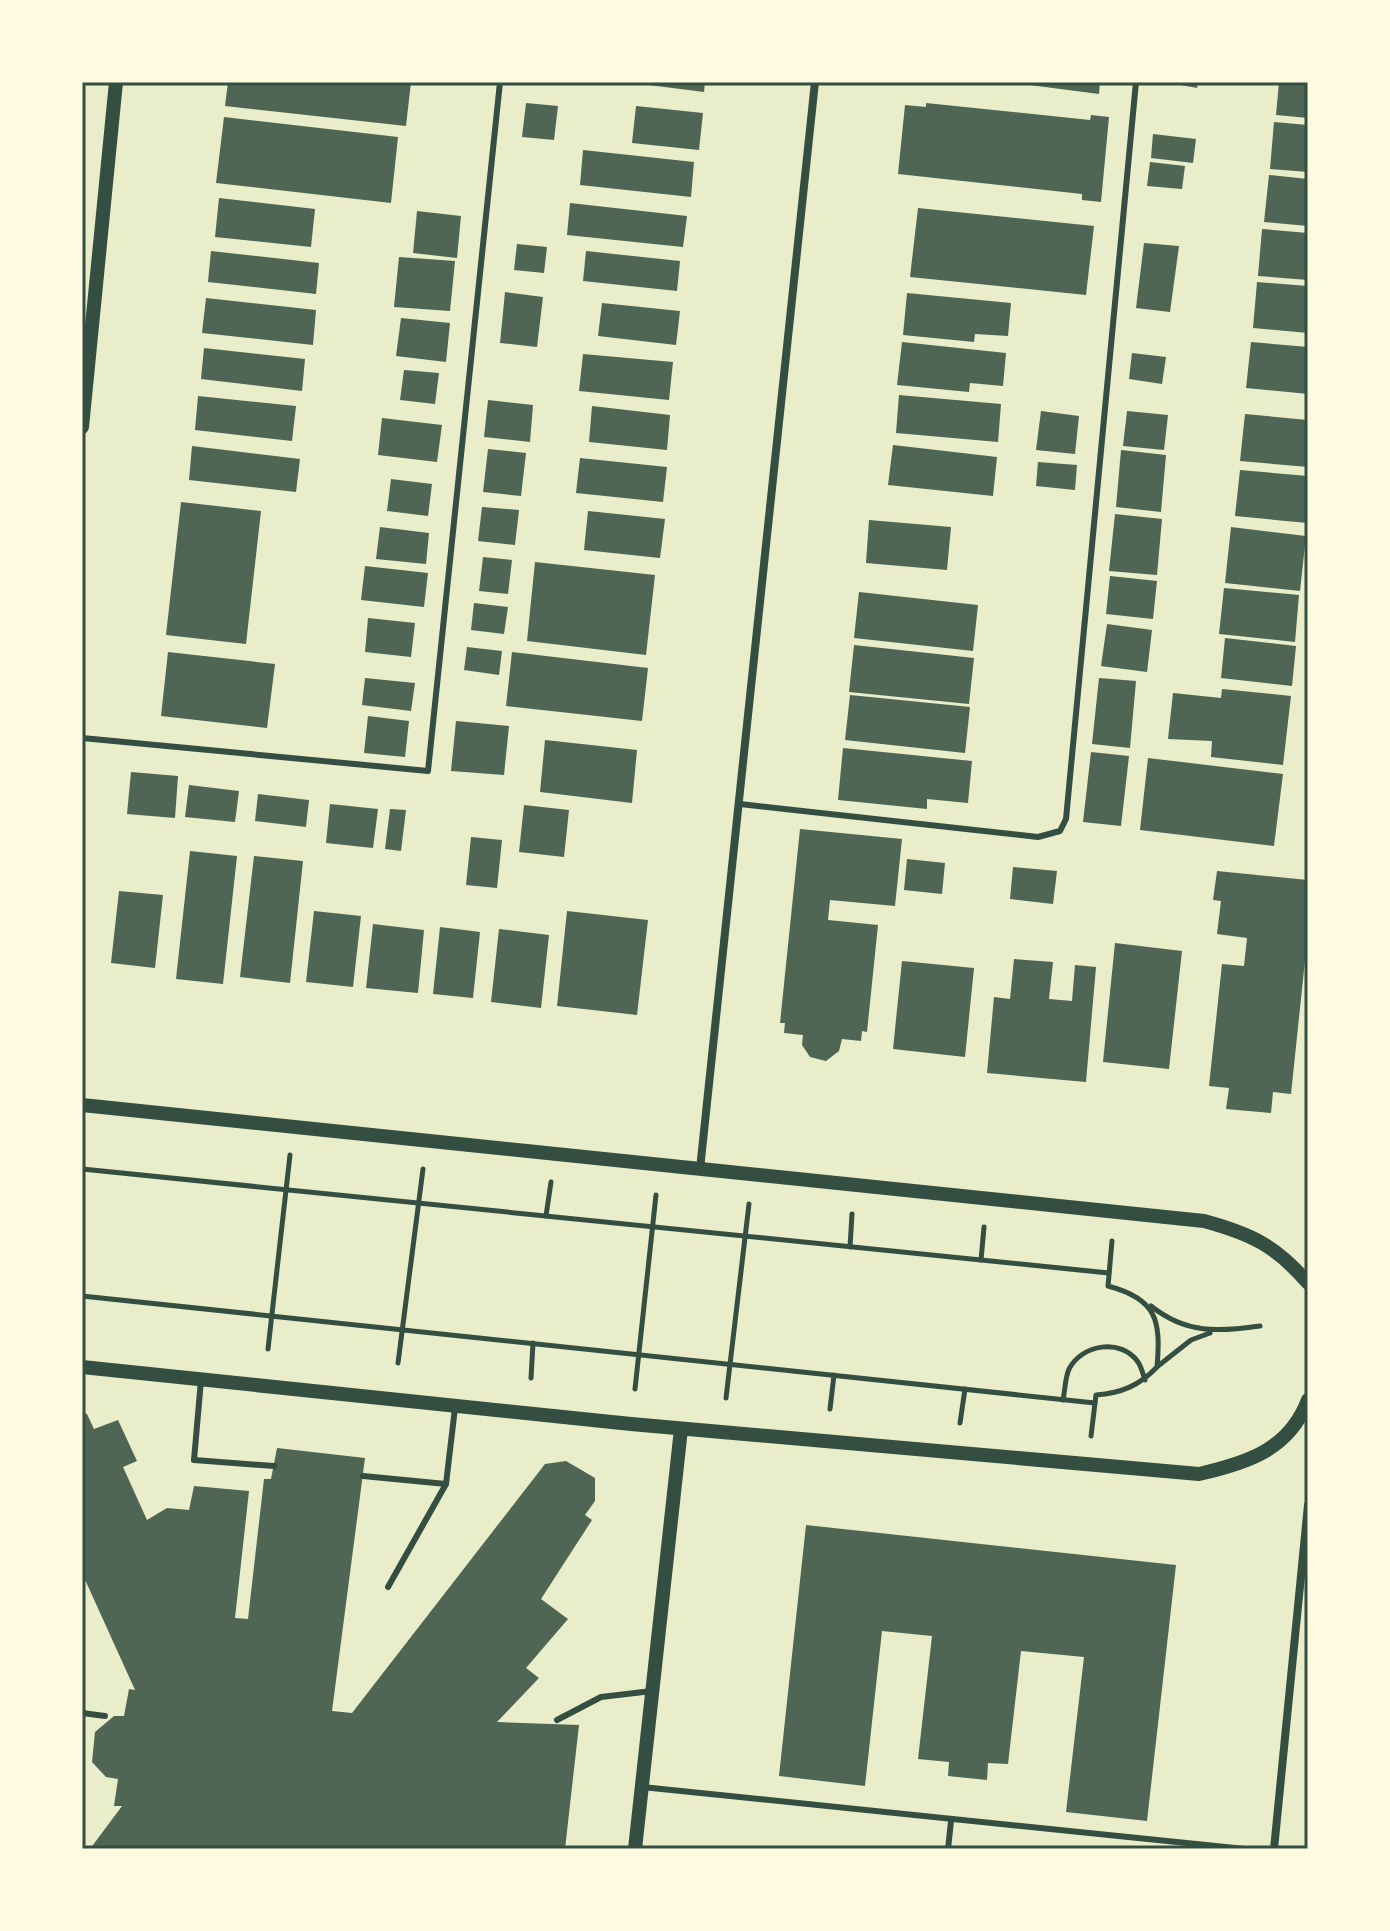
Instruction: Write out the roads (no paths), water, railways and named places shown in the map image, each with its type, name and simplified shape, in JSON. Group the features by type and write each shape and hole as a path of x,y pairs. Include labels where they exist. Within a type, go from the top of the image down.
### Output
{"street":[{"path":"82,427 116,82"},
{"path":"700,1169 815,82"},
{"path":"82,1105 1204,1221 1244,1232 1271,1247 1284,1255 1308,1283"},
{"path":"82,1367 681,1429 1199,1474 1244,1463 1275,1445 1299,1423 1308,1400"},
{"path":"635,1849 681,1429"},
{"path":"1274,1849 1308,1505"}],"lane":[{"path":"82,738 428,771 500,82"},
{"path":"740,804 1038,837 1060,831 1066,819 1136,82"},
{"path":"201,1380 194,1460 274,1466"},
{"path":"388,1587 446,1484 455,1406"},
{"path":"363,1476 446,1484"},
{"path":"557,1720 601,1697 652,1691"},
{"path":"82,1713 105,1716"},
{"path":"642,1787 1245,1849"},
{"path":"948,1849 951,1821"}]}
